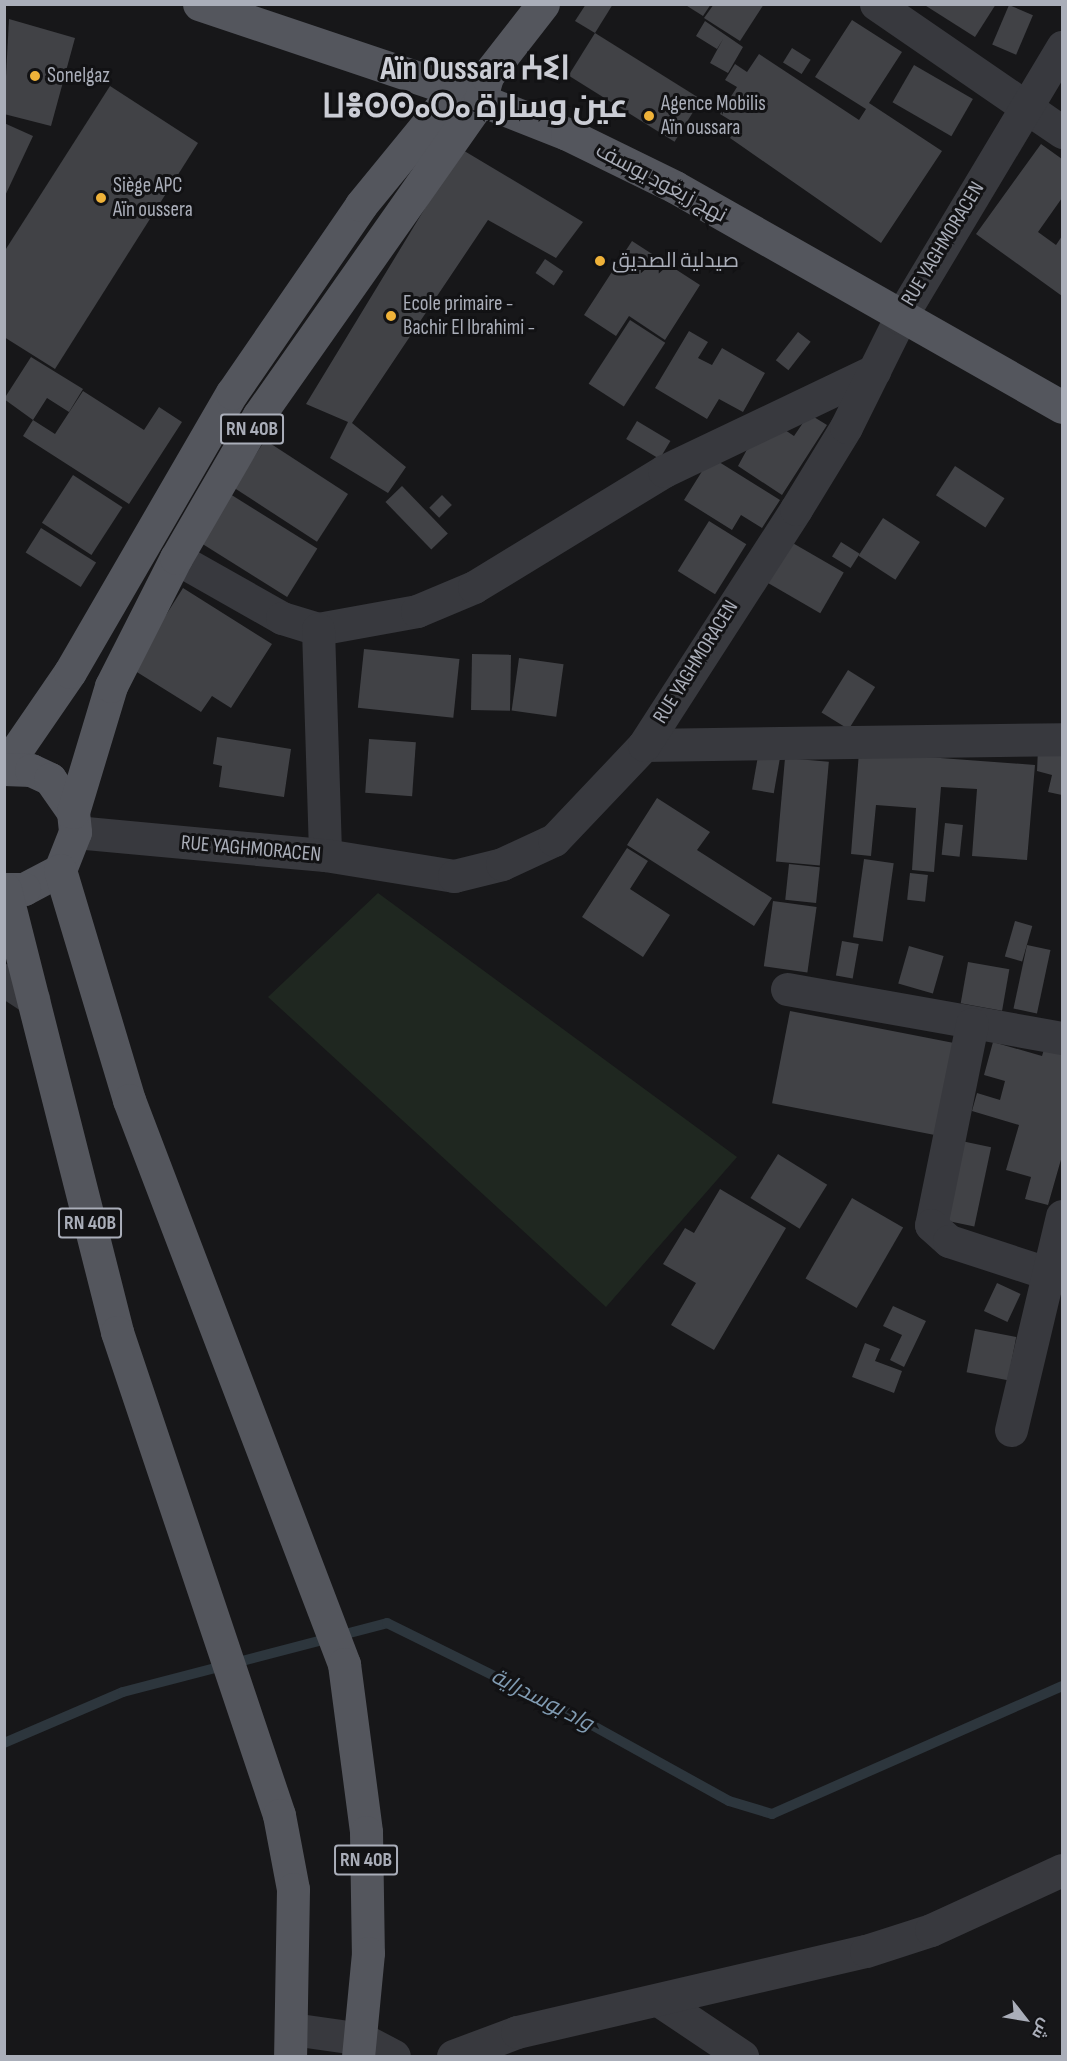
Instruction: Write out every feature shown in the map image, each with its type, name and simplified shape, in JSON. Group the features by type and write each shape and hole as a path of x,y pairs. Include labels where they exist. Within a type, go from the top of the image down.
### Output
{"main road":[{"name":"نهج زيغود يوسف","path":"199,4 474,89 675,187 900,318 1062,407"},
{"name":"RN 40B","path":"4,769 70,672 232,393 361,205 474,89 543,4"},
{"name":"RN 40B","path":"360,2048 368,1953 366,1832 344,1664 287,1509 129,1100 60,870 111,686 176,558 259,415 474,89"},
{"name":"RN 40B","path":"4,769 31,770 50,779 74,822"},
{"name":"RN 40B","path":"60,870 33,886 5,889 117,1332 189,1554 238,1683 279,1815 294,1889 291,2043"}],"street":[{"path":"876,4 1062,132"},
{"name":"RUE YAGHMORACEN","path":"74,822 325,855 454,876 502,864 554,840 644,745 846,427 900,318 1062,46"},
{"path":"176,558 282,618 318,628 417,611 474,587 664,471 874,371"},
{"path":"318,628 325,855"},
{"path":"644,745 1062,739"},
{"path":"4,980 33,999"},
{"path":"787,989 972,1024 1062,1038"},
{"path":"972,1024 931,1225 949,1241 1055,1277"},
{"path":"1011,1430 1055,1277 1062,1216"},
{"path":"453,2056 517,2032 660,2001 887,1944 1062,1870"},
{"path":"660,2001 742,2056"},
{"path":"291,2043 360,2048 394,2056"}],"shaded area":[{"path":"378,893 737,1157 606,1307 268,997"}],"building":[{"path":"586,4 613,4 595,33 575,21"},
{"path":"684,4 711,4 703,16"},
{"path":"714,4 764,4 740,41 704,18"},
{"path":"923,4 996,4 975,37"},
{"path":"1009,5 1033,15 1016,55 992,45"},
{"name":"Sonelgaz","path":"9,19 75,38 51,126 4,114"},
{"path":"852,20 902,52 869,103 942,151 881,243 730,138 738,125 720,114 737,87 725,80 735,64 747,72 759,54 859,120 866,109 815,77"},
{"path":"705,21 743,47 728,73 710,63 723,39 717,49 696,36"},
{"path":"595,33 701,99 675,142 569,75"},
{"path":"792,48 811,60 802,74 783,62"},
{"path":"914,65 973,99 951,136 892,102"},
{"name":"Siège APC Aïn oussera","path":"110,86 198,143 55,369 4,337 4,252"},
{"path":"4,123 33,136 4,198"},
{"path":"1041,144 1062,159 1062,198 1038,232 1056,245 1062,236 1062,296 976,234"},
{"name":"Ecole primaire - Bachir El Ibrahimi -","path":"461,149 583,222 556,258 488,220 352,423 406,467 388,493 330,458 348,422 306,404"},
{"path":"632,241 700,285 665,340 629,316 616,336 584,315"},
{"path":"545,259 563,271 554,285 535,273"},
{"path":"630,320 665,343 624,407 589,384"},
{"path":"689,331 708,342 698,358 712,365 722,348 765,373 743,412 719,399 707,419 655,388"},
{"path":"798,332 811,342 788,370 776,360"},
{"path":"31,357 83,389 69,412 47,398 33,420 4,399"},
{"path":"83,391 144,430 159,407 182,422 129,504 23,436 33,420 55,434"},
{"path":"809,414 827,425 782,495 738,466 750,444 779,426 794,436"},
{"path":"637,421 670,441 660,459 626,439"},
{"path":"265,440 348,494 317,542 234,488"},
{"path":"711,457 780,500 762,528 741,515 732,530 684,500"},
{"path":"955,466 1004,498 985,527 936,495"},
{"path":"73,475 122,507 91,555 42,523"},
{"path":"402,486 448,533 431,549 385,502"},
{"path":"230,494 317,549 287,597 200,542"},
{"path":"442,495 452,505 439,518 429,508"},
{"path":"883,518 920,542 895,580 858,556"},
{"path":"709,521 746,544 715,594 678,571"},
{"path":"41,528 96,562 81,587 26,553"},
{"path":"784,538 844,572 820,613 760,579"},
{"path":"841,542 860,554 851,568 832,556"},
{"path":"183,588 272,644 231,708 212,696 201,712 132,669"},
{"path":"364,649 459,659 453,718 358,708"},
{"path":"472,654 511,655 510,711 471,710"},
{"path":"519,658 564,664 556,717 512,710"},
{"path":"848,670 875,687 849,729 822,712"},
{"path":"217,737 291,749 284,797 219,787 222,766 213,764"},
{"path":"369,739 416,742 412,796 365,793"},
{"path":"1038,749 1062,753 1062,795 1048,792 1052,775 1037,771"},
{"path":"859,752 1035,765 1027,860 972,856 977,789 941,787 934,872 912,870 916,808 876,805 871,856 851,854"},
{"path":"758,756 780,760 774,793 752,789"},
{"path":"785,758 829,762 820,865 776,862"},
{"path":"657,798 710,832 697,850 772,898 754,926 627,845"},
{"path":"945,823 963,825 960,857 942,855"},
{"path":"627,848 648,861 630,889 670,915 643,957 582,917"},
{"path":"864,859 894,863 883,941 853,937"},
{"path":"789,864 820,867 816,903 785,900"},
{"path":"910,873 928,875 925,902 907,900"},
{"path":"773,901 817,907 807,972 764,966"},
{"path":"1015,921 1032,926 1022,962 1005,957"},
{"path":"842,941 859,944 853,978 836,975"},
{"path":"1027,945 1050,950 1037,1014 1013,1009"},
{"path":"909,946 944,956 933,993 898,983"},
{"path":"968,962 1009,969 1002,1011 961,1003"},
{"path":"790,1011 958,1044 940,1136 772,1103"},
{"path":"993,1042 1042,1056 1045,1046 1062,1051 1062,1156 1048,1205 1025,1199 1031,1177 1006,1170 1019,1125 972,1111 977,1093 1000,1100 1005,1081 984,1075"},
{"path":"952,1139 991,1147 974,1227 935,1218"},
{"path":"778,1154 827,1185 800,1229 750,1198"},
{"path":"720,1189 786,1228 714,1350 671,1325 696,1283 663,1264 685,1228 694,1233"},
{"path":"852,1198 903,1228 857,1308 806,1279"},
{"path":"997,1283 1021,1294 1007,1322 984,1311"},
{"path":"893,1306 926,1321 904,1367 890,1360 902,1335 883,1326"},
{"path":"975,1329 1016,1337 1008,1380 967,1372"},
{"path":"865,1343 880,1349 875,1361 902,1371 894,1393 852,1377"}],"waterway":[{"name":"واد بوسدراية","path":"4,1743 123,1692 387,1623 581,1719 729,1801 772,1814 1062,1686"}],"place":[{"name":"Sonelgaz","path":"35,76"},
{"name":"Agence Mobilis Aïn oussara","path":"649,116"},
{"name":"Siège APC Aïn oussera","path":"101,198"},
{"name":"صيدلية الصديق","path":"600,261"},
{"name":"Ecole primaire - Bachir El Ibrahimi -","path":"391,316"}],"district":[{"name":"Aïn Oussara ⵄⵉⵏ ⵡⴻⵙⵙⴰⵔⴰ عين وسارة","path":"475,89"}]}
